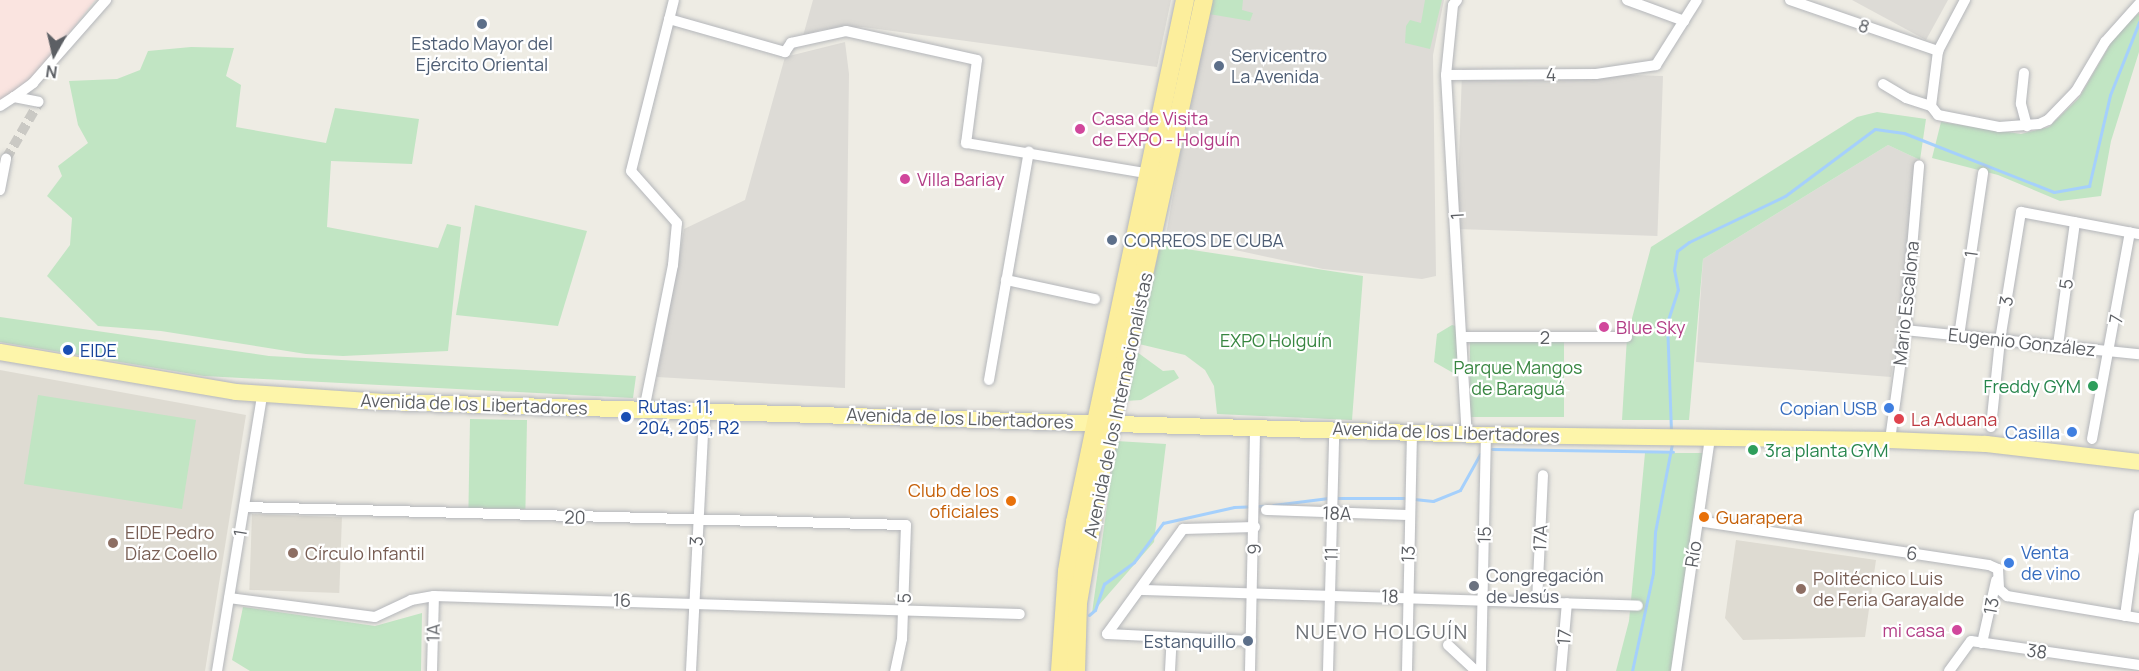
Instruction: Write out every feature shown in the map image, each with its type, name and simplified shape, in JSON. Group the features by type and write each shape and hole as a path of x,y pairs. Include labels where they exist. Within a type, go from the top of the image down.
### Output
{"highway":[{"name":"Avenida de los Internacionalistas","path":"1159,175 1185,0"},
{"name":"Avenida de los Internacionalistas","path":"1060,671 1067,571 1103,424 1159,175 1204,0"},
{"name":"Avenida de los Internacionalistas","path":"1076,671 1078,603 1103,424"}],"main road":[{"name":"Avenida de los Libertadores","path":"0,352 262,395 644,410 1486,435 1890,440 1986,444 2139,462"}],"street":[{"path":"0,106 33,83 106,0"},
{"path":"644,410 677,223 631,171 674,0"},
{"name":"1","path":"1457,0 1453,5 1446,75 1467,434"},
{"path":"1627,0 1683,21 1697,0"},
{"name":"8","path":"1790,0 1938,51"},
{"path":"1930,106 1938,51 1965,0"},
{"path":"1882,84 1906,98 1930,106 1938,115 1999,127 2027,126 2048,120 2064,105 2105,42 2139,4"},
{"path":"669,19 785,52 791,43 846,31 977,60 966,143 1029,151 1159,175"},
{"name":"4","path":"1446,75 1596,74 1656,64 1683,21"},
{"path":"2024,73 2021,104 2027,126"},
{"path":"15,96 39,102"},
{"path":"989,380 1029,151"},
{"path":"0,190 6,159"},
{"name":"Mario Escalona","path":"1890,440 1905,330 1919,166"},
{"name":"1","path":"1959,336 1983,173"},
{"name":"3","path":"1991,427 2000,340 2021,212 2075,222"},
{"path":"2075,222 2135,233"},
{"name":"5","path":"2058,345 2075,222"},
{"name":"7","path":"2092,439 2135,233"},
{"path":"1005,280 1095,298"},
{"name":"Eugenio González","path":"1905,330 2139,354"},
{"name":"2","path":"1462,337 1627,338"},
{"name":"1","path":"217,671 262,395"},
{"name":"3","path":"691,671 704,411"},
{"name":"9","path":"1250,671 1255,527 1255,428"},
{"name":"15","path":"1481,671 1486,435"},
{"name":"11","path":"1329,671 1334,437"},
{"name":"Río","path":"1676,671 1710,437"},
{"name":"13","path":"1407,671 1412,438"},
{"name":"17A","path":"1537,602 1543,475"},
{"name":"20","path":"244,507 906,525"},
{"name":"18A","path":"1266,510 1409,514"},
{"path":"2125,616 2139,515"},
{"name":"6","path":"1698,521 1998,569"},
{"name":"5","path":"895,671 902,639 906,525"},
{"path":"1251,641 1107,634 1185,527 1255,527"},
{"path":"1998,569 1999,589 2007,596 2139,618"},
{"name":"13","path":"1949,671 1976,642 1998,569"},
{"name":"18","path":"1141,590 1330,594 1638,606"},
{"name":"16","path":"229,598 375,617 411,600 434,596 1020,614"},
{"name":"1A","path":"432,671 434,596"},
{"name":"17","path":"1561,671 1566,603"},
{"path":"1170,671 1172,638"},
{"name":"38","path":"1976,642 2139,665"},
{"path":"1448,645 1476,671"}],"shaded area":[{"path":"0,0 95,0 31,82 0,105"},
{"path":"813,0 1171,0 1157,67 863,27 820,30 803,36"},
{"path":"1207,0 1444,0 1433,55 1436,276 1422,279 1323,269 1166,235"},
{"path":"1852,0 1948,0 1926,40"},
{"path":"845,42 849,74 845,388 657,377 684,229 745,200 785,57"},
{"path":"1462,69 1663,76 1657,236 1457,229"},
{"path":"1888,145 1920,160 1891,377 1696,362 1703,259"},
{"name":"EIDE Pedro Díaz Coello","path":"0,370 246,415 205,671 0,671"},
{"name":"Círculo Infantil","path":"252,514 342,517 339,593 249,590"},
{"name":"Politécnico Luis de Feria Garayalde","path":"1736,540 1876,560 1865,637 1743,640 1725,618"}],"green space":[{"path":"1211,0 1243,0 1242,10 1253,13 1250,21 1209,14"},
{"path":"1425,0 1442,0 1430,49 1405,43 1406,26 1410,20 1421,23"},
{"path":"2139,13 2139,52 2111,141 2101,196 2060,201 1998,175 1932,158 1941,122 2021,134 2049,127 2079,98 2118,31"},
{"path":"191,47 234,48 226,76 241,85 236,127 326,143 335,108 419,119 412,164 331,161 327,227 438,248 447,224 461,227 448,351 343,356 306,354 161,331 98,326 47,276 70,245 72,218 47,196 62,176 58,166 88,143 78,125 69,81 117,79 140,70 148,51"},
{"path":"1877,112 1926,119 1920,160 1888,145 1703,259 1689,420 1622,420 1627,337 1651,247 1857,117"},
{"path":"475,205 587,231 558,326 456,315"},
{"name":"EXPO Holguín","path":"1160,245 1363,276 1352,420 1217,414 1214,386 1205,370 1185,355 1139,344"},
{"path":"0,317 269,356 636,376 633,398 204,376 0,342"},
{"path":"1452,325 1456,326 1459,371 1455,374 1434,362 1437,334"},
{"name":"Parque Mangos de Baraguá","path":"1470,340 1564,340 1564,417 1470,417"},
{"path":"1137,352 1163,371 1174,370 1179,378 1141,400 1125,401"},
{"path":"38,395 196,420 182,509 24,484"},
{"path":"470,419 527,420 525,509 468,508"},
{"path":"1116,441 1166,444 1154,542 1092,613"},
{"path":"1645,453 1703,453 1671,671 1616,671 1629,621"},
{"path":"243,607 375,626 422,613 421,671 250,671 232,660"}],"waterway":[{"path":"1671,431 1667,323 1678,290 1674,270 1677,251 1689,242 1785,196 1875,129 1904,133 2054,192 2089,186 2110,95 2139,22"},
{"path":"1632,671 1653,573 1655,532 1672,444"},
{"path":"1492,449 1673,452"},
{"path":"1414,499 1433,501 1460,490 1480,454"},
{"path":"1273,505 1329,498"},
{"path":"1336,498 1407,498"},
{"path":"1089,615 1095,610 1104,584 1134,562 1163,523 1234,507 1267,506"}],"tunnel":[{"path":"6,159 39,102"}],"place":[{"name":"Estado Mayor del Ejército Oriental","path":"482,24"},
{"name":"Servicentro La Avenida","path":"1219,66"},
{"name":"Casa de Visita de EXPO - Holguín","path":"1080,129"},
{"name":"Villa Bariay","path":"905,179"},
{"name":"CORREOS DE CUBA","path":"1112,240"},
{"name":"Blue Sky","path":"1604,327"},
{"name":"EIDE","path":"68,350"},
{"name":"Freddy GYM","path":"2093,386"},
{"name":"Copian USB","path":"1889,408"},
{"name":"Rutas: 11, 204, 205, R2","path":"626,417"},
{"name":"La Aduana","path":"1899,419"},
{"name":"Casilla","path":"2072,432"},
{"name":"3ra planta GYM","path":"1753,450"},
{"name":"Club de los oficiales","path":"1011,501"},
{"name":"Guarapera","path":"1704,517"},
{"name":"EIDE Pedro Díaz Coello","path":"113,543"},
{"name":"Círculo Infantil","path":"293,553"},
{"name":"Venta de vino","path":"2009,563"},
{"name":"Congregación de Jesús","path":"1474,586"},
{"name":"Politécnico Luis de Feria Garayalde","path":"1801,589"},
{"name":"mi casa","path":"1957,630"},
{"name":"Estanquillo","path":"1248,641"}],"district":[{"name":"NUEVO HOLGUÍN","path":"1382,631"}]}
